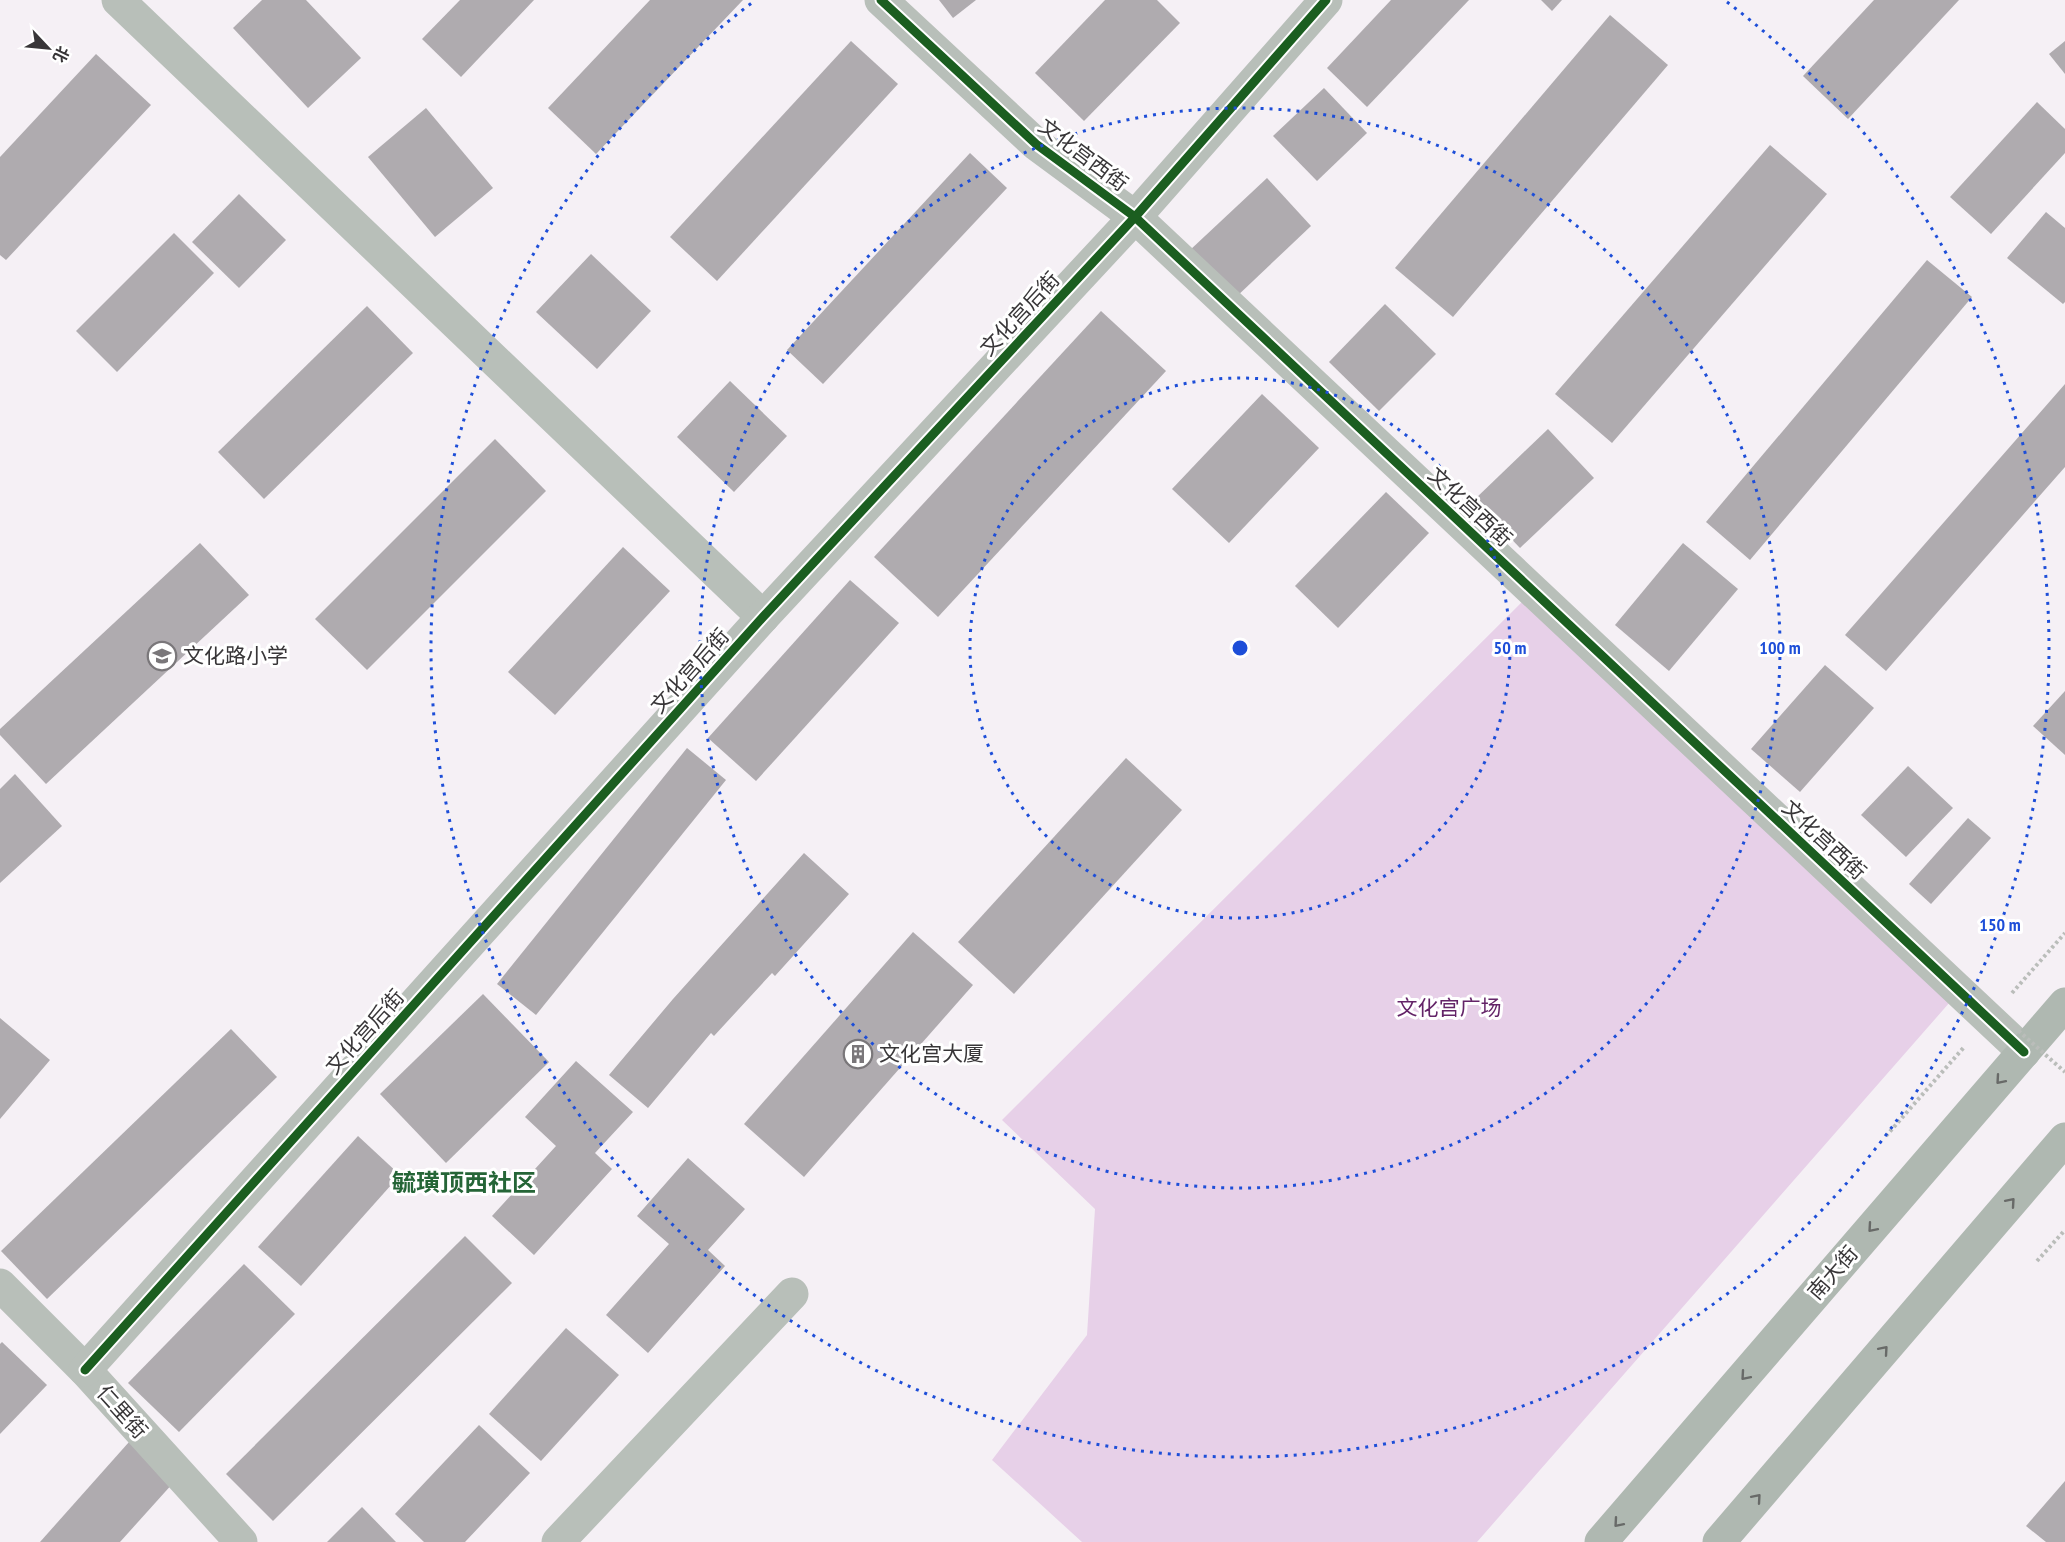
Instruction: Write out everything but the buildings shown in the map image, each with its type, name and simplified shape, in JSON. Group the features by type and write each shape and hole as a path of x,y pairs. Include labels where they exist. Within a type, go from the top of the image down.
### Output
{"main road":[{"name":"南大街","path":"1601,1542 2065,1004"},
{"path":"1719,1542 2065,1139"}],"street":[{"path":"118,0 764,617"},
{"name":"文化宫西街","path":"881,0 1036,144 1135,217 2024,1052"},
{"name":"文化宫后街","path":"85,1370 764,617 1135,217 1326,0"},
{"name":"仁里街","path":"0,1285 85,1370 241,1542"},
{"path":"558,1542 792,1294"}],"path":[{"path":"1996,1011 2065,1072"},
{"path":"2037,1261 2065,1230"}],"green space":[{"name":"文化宫广场","path":"1525,599 1950,1002 1477,1542 1082,1542 992,1460 1087,1335 1095,1209 1002,1120"}],"cycle path":[{"path":"881,0 1036,144 1135,217 2024,1052"},
{"path":"85,1370 763,617 1135,217 1326,0"}],"place":[{"name":"文化路小学","path":"162,656"},
{"name":"文化宫大厦","path":"858,1054"}],"district":[{"name":"毓璜顶西社区","path":"464,1183"}]}
